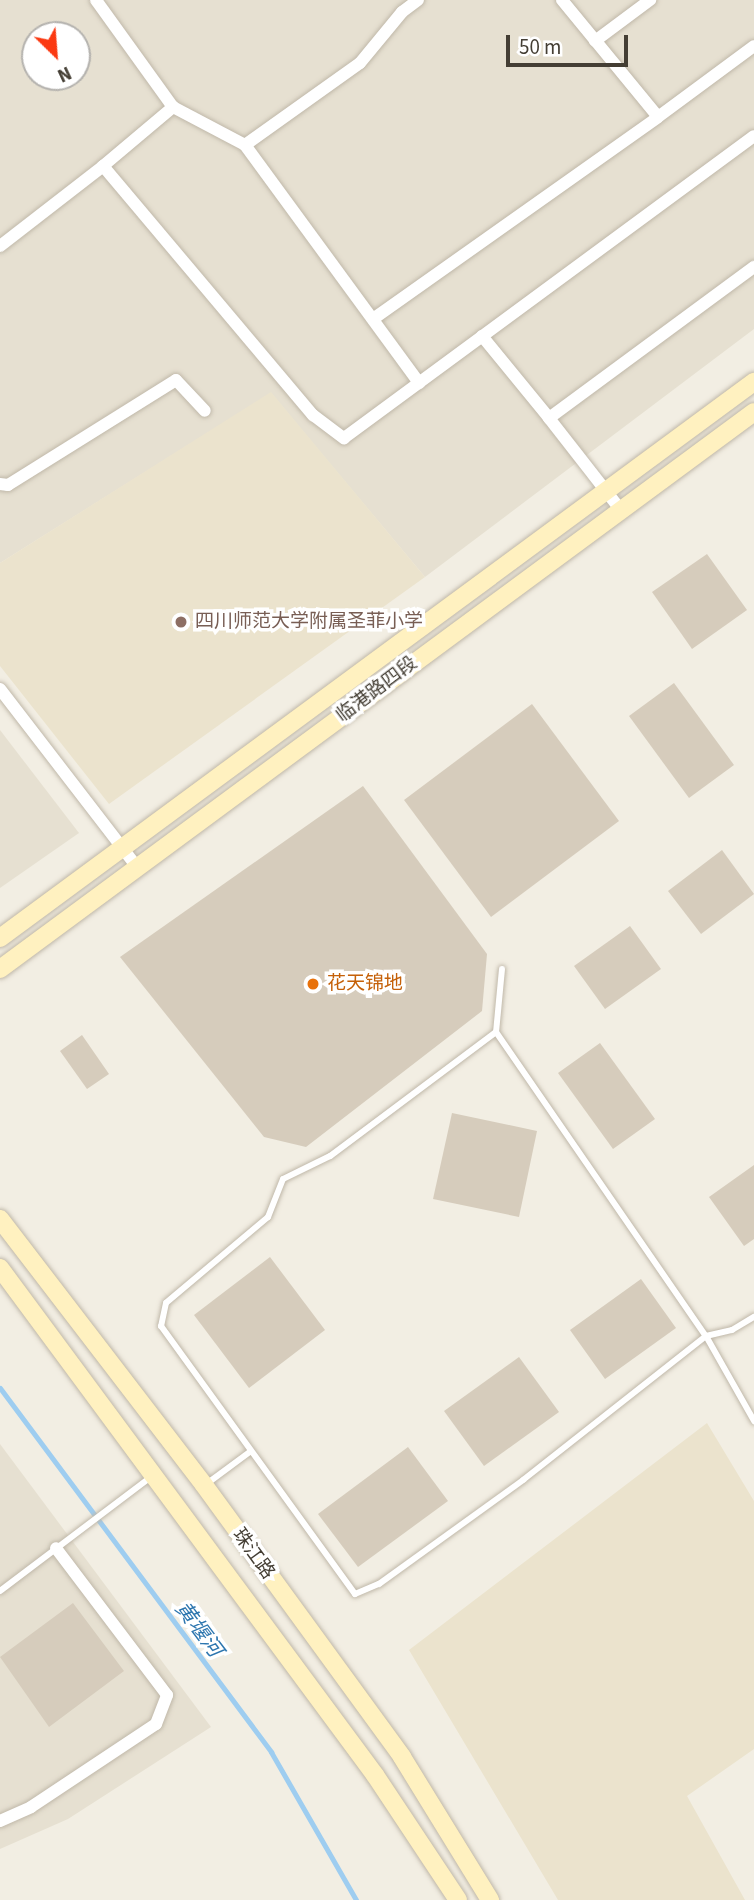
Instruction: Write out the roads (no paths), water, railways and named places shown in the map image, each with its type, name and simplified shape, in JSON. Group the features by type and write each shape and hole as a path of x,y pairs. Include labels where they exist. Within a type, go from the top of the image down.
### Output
{"main road":[{"name":"临港路四段","path":"0,939 754,382"},
{"name":"临港路四段","path":"0,969 754,412"},
{"name":"珠江路","path":"0,1219 204,1485 402,1758 489,1900"},
{"name":"珠江路","path":"0,1268 375,1775 458,1900"}],"street":[{"path":"96,0 173,107 245,145 419,383"},
{"path":"245,145 360,63 402,12 418,0"},
{"path":"562,0 658,117"},
{"path":"595,41 650,0"},
{"path":"373,320 754,46"},
{"path":"0,246 103,166 173,107"},
{"path":"103,166 333,433 344,438 754,136"},
{"path":"549,418 754,267"},
{"path":"482,336 620,509"},
{"path":"0,484 8,485 176,380 205,411"},
{"path":"0,689 138,868"},
{"path":"0,1821 31,1807 156,1724 167,1695 56,1548"}],"lane":[{"path":"502,969 496,1032 706,1336 754,1421"},
{"path":"496,1032 330,1156 284,1179 268,1217 166,1303 161,1326 355,1594 379,1584 523,1480 706,1336 732,1330 754,1317"},
{"path":"204,1485 251,1451"},
{"path":"0,1591 153,1475"}],"waterway":[{"name":"黄堰河","path":"0,1388 271,1752 356,1900"}],"place":[{"name":"四川师范大学附属圣菲小学","path":"181,622"},
{"name":"花天锦地","path":"313,984"}]}
